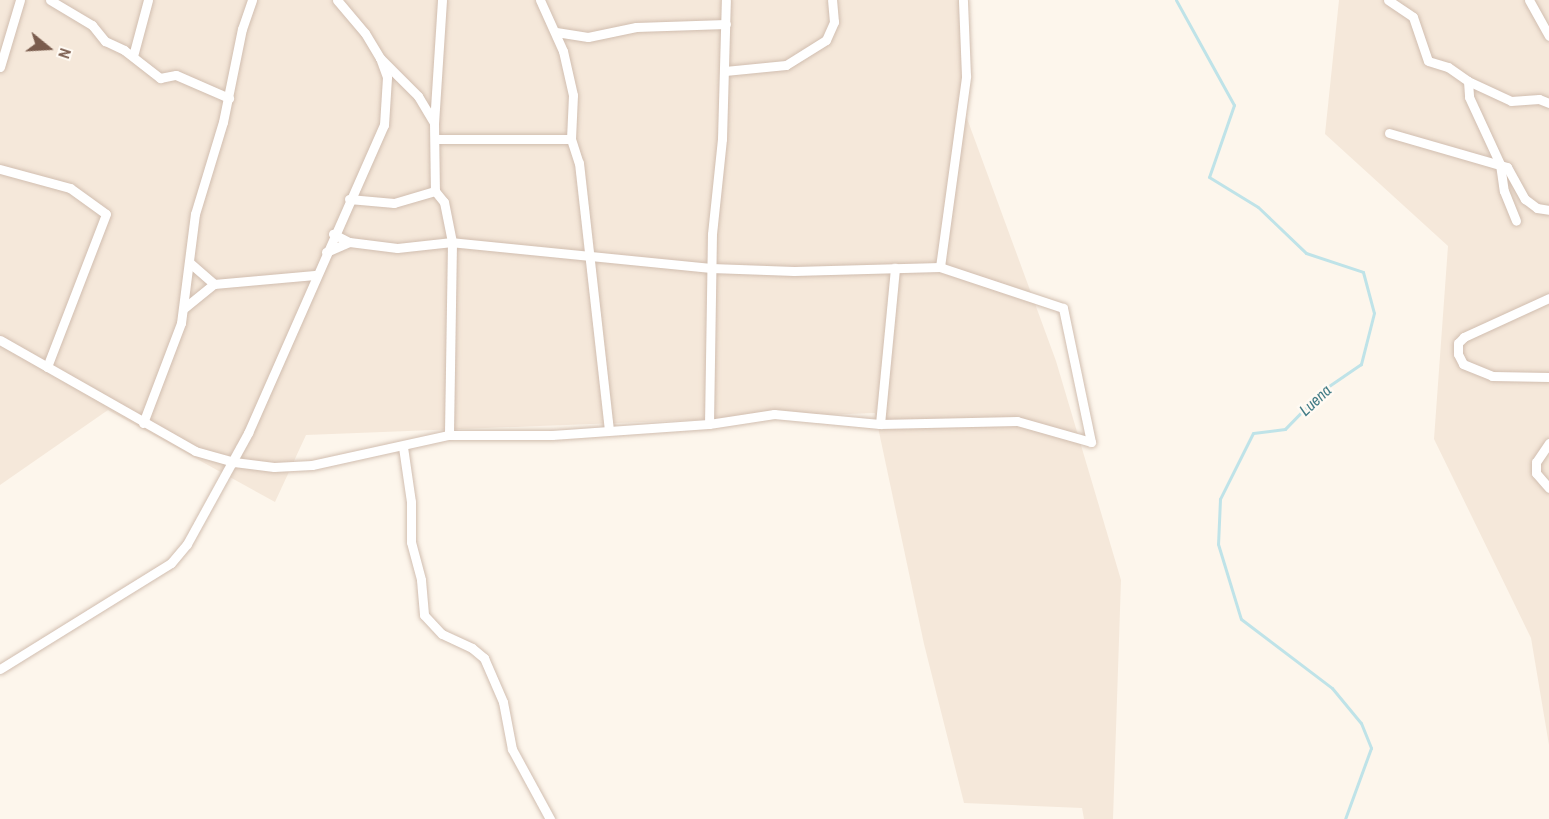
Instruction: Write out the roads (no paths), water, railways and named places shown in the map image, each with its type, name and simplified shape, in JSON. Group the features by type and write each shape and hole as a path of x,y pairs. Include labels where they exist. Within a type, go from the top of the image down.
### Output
{"street":[{"path":"0,67 20,0"},
{"path":"50,0 133,56 160,78 176,75 230,98"},
{"path":"133,56 148,0"},
{"path":"142,423 183,309 201,190 230,98 242,29 252,0"},
{"path":"0,669 171,563 187,544 234,462 333,234 384,125 387,77 380,58 365,33 337,0"},
{"path":"442,0 434,123 435,191 444,202 452,242 449,435"},
{"path":"540,0 556,32 573,95 571,139 579,163 609,429"},
{"path":"709,424 711,268 725,71 726,0"},
{"path":"725,71 786,65 826,40 834,22 832,0"},
{"path":"940,267 966,76 963,0"},
{"path":"1388,0 1413,17 1428,61 1448,67 1468,81 1511,101 1539,99 1549,103"},
{"path":"1529,0 1549,36"},
{"path":"556,32 588,37 636,27 726,24"},
{"path":"380,58 418,96 434,123"},
{"path":"1468,81 1469,97 1500,164 1504,191 1516,221"},
{"path":"1389,133 1507,167 1525,199 1537,208 1549,210"},
{"path":"435,139 571,139"},
{"path":"0,169 70,188 106,214 47,366"},
{"path":"349,199 394,202 435,191"},
{"path":"0,340 142,423 195,451 234,462 296,467 403,447 449,435 544,436 609,429 709,424 774,414 880,424 1017,421 1091,442 1063,308 940,267 794,271 711,268 588,252 452,242 397,248 349,242 333,234"},
{"path":"326,252 349,242"},
{"path":"190,264 214,285"},
{"path":"880,424 895,268"},
{"path":"183,309 214,285 315,275"},
{"path":"1549,298 1464,337 1458,343 1458,354 1463,364 1492,376 1549,377"},
{"path":"1549,443 1536,462 1536,473 1549,488"},
{"path":"403,447 411,502 411,542 421,580 424,615 441,634 472,648 484,658 507,715 512,749 550,819"}],"waterway":[{"name":"Luena","path":"1176,0 1234,105 1209,177 1258,207 1306,253 1363,272 1374,313 1361,364 1323,390 1285,429 1253,433 1220,499 1218,544 1241,619 1332,688 1361,723 1371,748 1345,819"}]}
